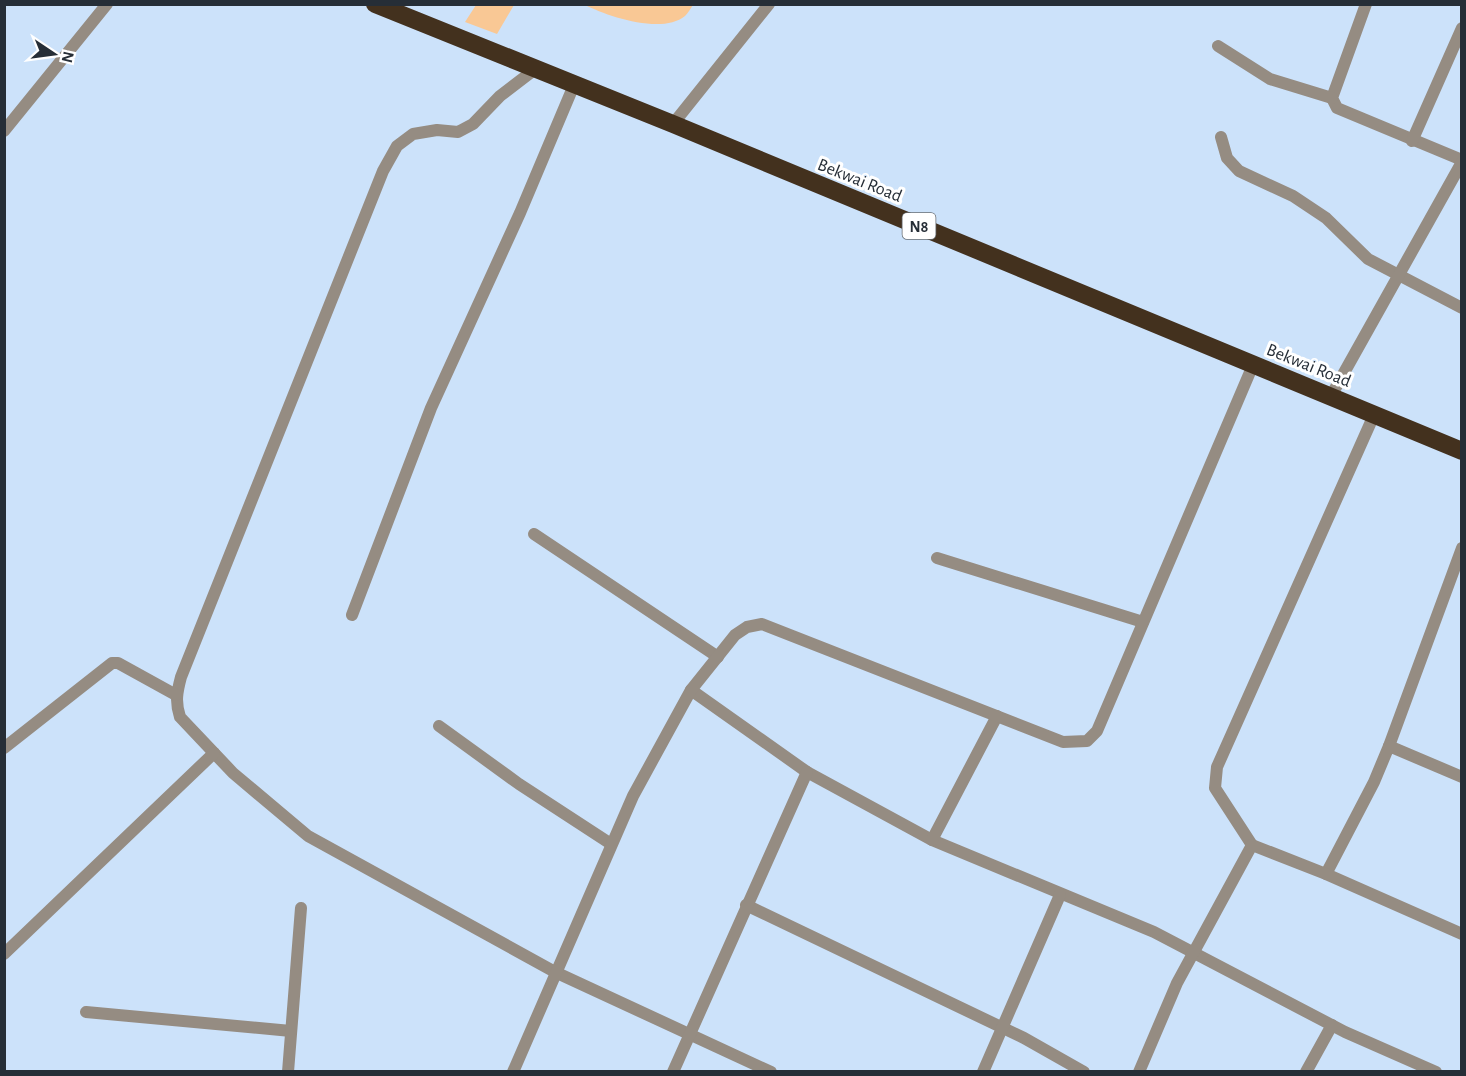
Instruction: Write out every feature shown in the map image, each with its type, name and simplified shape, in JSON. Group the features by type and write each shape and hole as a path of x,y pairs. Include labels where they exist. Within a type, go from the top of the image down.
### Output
{"highway":[{"name":"Bekwai Road","path":"375,4 534,70 673,124 1461,451"}],"street":[{"path":"673,124 769,4"},
{"path":"1332,98 1366,4"},
{"path":"4,130 8,118 106,5"},
{"path":"1412,141 1461,28"},
{"path":"1218,46 1270,79 1332,98 1337,108 1461,161 1400,276 1331,396"},
{"path":"534,70 500,96 472,124 458,132 437,130 413,134 397,146 387,163 329,300 176,695 180,717 241,781 308,836 555,972 771,1071"},
{"path":"352,615 431,408 520,213 574,85"},
{"path":"1221,137 1227,158 1239,171 1293,196 1326,218 1368,259 1461,308"},
{"path":"513,1071 633,796 691,690 735,635 747,627 762,624 1063,742 1087,741 1097,731 1252,365"},
{"path":"1374,415 1216,767 1215,788 1252,845 1326,873 1461,934"},
{"path":"534,534 718,657"},
{"path":"1326,873 1374,782 1389,746 1461,548"},
{"path":"937,558 1143,622"},
{"path":"4,748 112,663 118,663 176,695"},
{"path":"691,690 807,772 932,840 1193,950 1332,1025 1436,1071"},
{"path":"932,840 997,716"},
{"path":"439,726 519,784 611,844"},
{"path":"1389,746 1461,777"},
{"path":"4,954 214,753"},
{"path":"673,1071 688,1033 807,772"},
{"path":"1139,1071 1193,950 1252,845"},
{"path":"983,1071 1060,894"},
{"path":"746,905 1084,1071"},
{"path":"288,1071 301,908"},
{"path":"86,1012 291,1031"},
{"path":"1306,1071 1332,1025"}],"shaded area":[{"path":"476,5 514,5 497,34 465,22"},
{"path":"585,5 693,5 685,16 675,21 649,24 620,18"}]}
